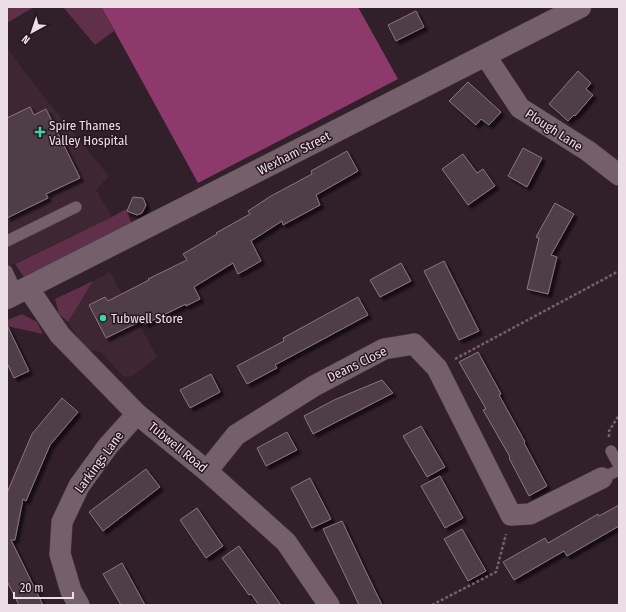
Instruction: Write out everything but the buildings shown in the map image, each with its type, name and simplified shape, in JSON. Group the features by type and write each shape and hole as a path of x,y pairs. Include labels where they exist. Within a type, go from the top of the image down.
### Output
{"street":[{"name":"Wexham Street","path":"17,293 580,7"},
{"name":"Plough Lane","path":"485,55 520,108 588,151 619,175"},
{"name":"Tubwell Road","path":"17,293 137,414 206,471 286,542 329,605"},
{"name":"Deans Close","path":"206,471 236,435 314,386 384,348 414,344 437,368 511,515"},
{"name":"Larkings Lane","path":"79,605 71,591 60,554 62,522 79,486 108,446 137,414"},
{"path":"511,515 530,514 610,474"}],"lane":[{"path":"7,240 76,207"},
{"path":"7,271 17,293"},
{"path":"611,451 619,466"}],"path":[{"path":"437,368 619,271"},
{"path":"611,451 609,431 619,415"},
{"path":"432,605 496,572 511,515"}],"shaded area":[{"path":"7,7 34,7 7,23"},
{"path":"63,7 104,7 102,8 114,31 95,45"},
{"path":"358,7 398,79 198,183 102,8"},
{"name":"Spire Thames Valley Hospital","path":"7,48 37,88 109,176 96,190 112,217 7,267"},
{"path":"126,209 132,225 25,279 15,264 112,217"},
{"path":"110,272 157,357 131,377 123,376 101,352 85,349 68,322 93,281"},
{"path":"93,281 68,322 59,314 55,299"},
{"path":"22,314 37,322 43,334 7,326 7,320"}],"place":[{"name":"Spire Thames Valley Hospital","path":"40,132"},
{"name":"Tubwell Store","path":"103,318"}]}
